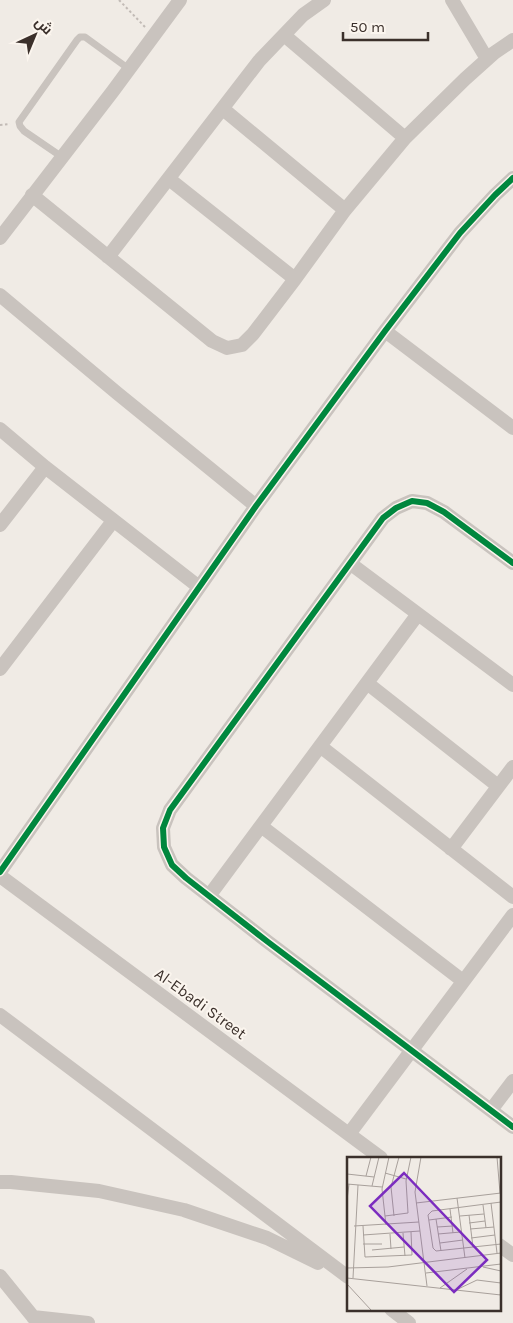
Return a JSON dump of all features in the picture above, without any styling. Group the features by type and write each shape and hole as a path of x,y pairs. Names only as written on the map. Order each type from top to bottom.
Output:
{"street":[{"path":"0,238 180,0"},
{"path":"108,257 259,62 303,15 324,0"},
{"path":"452,0 487,59"},
{"path":"284,34 405,138"},
{"path":"32,196 212,341 226,348 242,345 253,334 295,279 345,210 405,138 487,59 513,40"},
{"path":"223,109 345,210"},
{"path":"0,872 256,506 385,331 460,233 513,178"},
{"path":"169,179 295,279"},
{"path":"0,295 256,506"},
{"path":"385,331 513,428"},
{"path":"0,429 113,521 199,587"},
{"path":"0,525 45,467"},
{"path":"513,563 444,512 428,504 412,501 396,508 383,518 170,810 163,828 164,847 172,865 186,878 513,1127"},
{"path":"0,669 113,521"},
{"path":"350,564 513,685"},
{"path":"209,896 418,614"},
{"path":"367,683 498,786"},
{"path":"320,746 513,897"},
{"path":"451,848 513,767"},
{"path":"261,826 463,981"},
{"name":"Al-Ebadi Street","path":"0,876 381,1157"},
{"path":"349,1134 513,915"},
{"path":"0,1016 347,1276"},
{"path":"491,1110 513,1081"},
{"path":"0,1182 98,1191 184,1210 267,1238 347,1276"},
{"path":"500,1246 513,1255"},
{"path":"0,1276 36,1320 88,1323"},
{"path":"396,1315 409,1323"}],"lane":[{"path":"62,157 24,131 20,126 20,122 77,40 80,37 85,37 129,69"}],"path":[{"path":"119,0 154,36"}],"cycle path":[{"path":"0,872 256,506 385,331 460,233 513,178"},
{"path":"513,563 444,512 427,503 412,501 396,508 383,518 170,810 163,828 164,847 172,865 186,878 513,1127"}]}
